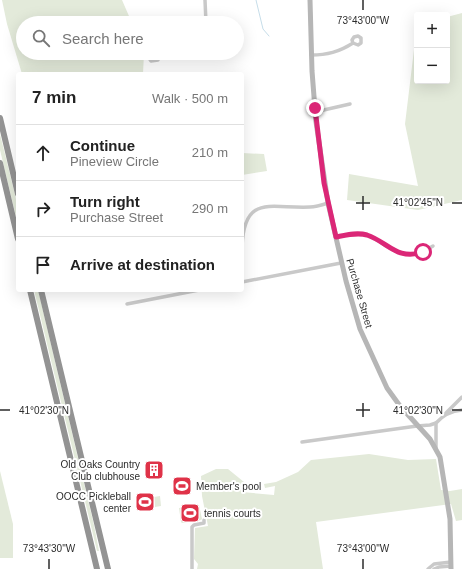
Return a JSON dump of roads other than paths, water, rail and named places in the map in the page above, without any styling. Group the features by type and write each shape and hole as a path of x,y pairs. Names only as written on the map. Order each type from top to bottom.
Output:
{"highway":[{"path":"0,118 16,186"},
{"path":"0,163 16,231"},
{"path":"30,292 97,569"},
{"path":"41,292 108,569"}],"main road":[{"name":"Purchase Street","path":"310,0 311,56 315,112 328,203 346,281 360,329 393,397 430,439 440,457 451,528 451,566"}],"street":[{"path":"205,0 206,16"},
{"path":"311,56 333,53 342,50 353,43"},
{"path":"315,112 350,104"},
{"path":"244,226 253,212 264,207 314,207 328,203"},
{"path":"336,237 353,234 366,235 391,250 409,254 423,252 433,246"},
{"path":"244,282 342,263"},
{"path":"127,304 189,292"},
{"path":"302,442 430,425 436,423 462,397"},
{"path":"443,416 453,411 462,410"},
{"path":"436,423 436,448"},
{"path":"192,569 192,527 204,522 204,520"},
{"path":"428,569 434,567 451,566"}],"water":[{"name":"Member's pool","path":"183,477 184,479 180,480 184,480 185,491 180,491 178,478"}],"waterway":[{"path":"256,0 263,29 269,36"}],"place":[{"name":"Old Oaks Country Club clubhouse","path":"154,470"},
{"name":"Member's pool","path":"182,486"},
{"name":"OOCC Pickleball center","path":"145,502"},
{"name":"tennis courts","path":"190,513"}]}
